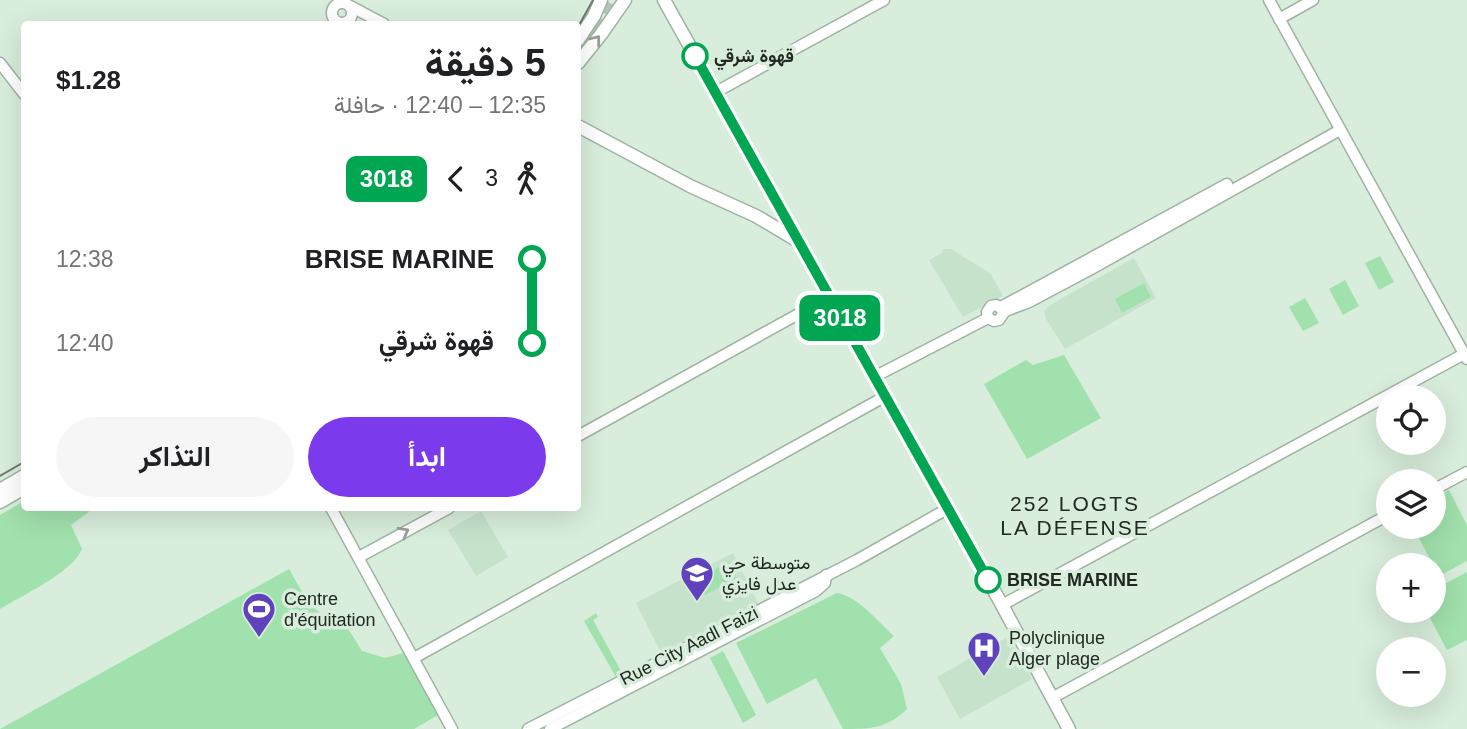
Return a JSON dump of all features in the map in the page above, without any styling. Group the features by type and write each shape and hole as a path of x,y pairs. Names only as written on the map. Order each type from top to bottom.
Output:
{"main road":[{"path":"323,0 330,18"},
{"path":"581,36 601,0"},
{"path":"613,16 619,0"},
{"path":"581,59 625,0"},
{"path":"664,0 1069,729"},
{"path":"716,92 884,0"},
{"path":"1002,605 1466,356 1269,0"},
{"path":"1278,16 1300,0"},
{"path":"1278,16 1314,0"},
{"path":"330,18 336,5 345,3 378,21"},
{"path":"345,3 353,13 349,21"},
{"path":"0,63 21,90"},
{"path":"873,375 988,315 994,321 999,320 1002,310 1029,302 1093,268 1339,127"},
{"path":"581,128 690,186 756,216 791,228"},
{"path":"771,221 780,214 779,204"},
{"path":"756,216 799,242"},
{"path":"581,434 829,297"},
{"path":"414,658 884,397"},
{"path":"1446,483 1467,472"},
{"path":"0,490 21,480"},
{"path":"0,502 21,482"},
{"path":"826,575 947,509"},
{"path":"333,511 452,729"},
{"path":"359,557 443,511"},
{"path":"1052,698 1376,522"},
{"name":"Rue City Aadl Faizi","path":"528,729 826,575"},
{"name":"Rue City Aadl Faizi","path":"550,729 816,592 825,583 826,575"}],"shaded area":[{"path":"943,249 951,249 991,274 1003,296 963,317 929,260 942,253"},
{"path":"1134,258 1156,298 1065,349 1046,319 1044,311 1050,305"},
{"path":"481,511 508,557 476,576 448,530"},
{"name":"متوسطة حي عدل فايزي","path":"733,553 758,603 661,653 636,603"},
{"name":"Polyclinique Alger plage","path":"1008,637 1032,679 960,719 937,677"}],"green space":[{"path":"1380,256 1394,282 1379,290 1365,263"},
{"path":"1345,280 1359,306 1343,315 1329,289"},
{"path":"1144,283 1151,297 1122,313 1115,299"},
{"path":"1305,298 1319,323 1303,331 1289,307"},
{"path":"1064,355 1101,418 1027,459 984,384 1026,360 1033,365"},
{"path":"1449,490 1467,525 1467,561 1446,572 1446,553 1427,553 1419,539 1446,539 1446,492"},
{"path":"21,503 21,511 89,512 71,525 82,549 77,558 58,575 0,609 0,515"},
{"path":"729,562 737,578 705,595 697,579"},
{"name":"Centre d'équitation","path":"289,569 312,605 327,618 347,627 362,651 385,658 407,652 438,715 414,729 0,729"},
{"path":"1467,572 1467,640 1447,650 1446,637 1440,637 1432,623 1446,623 1446,583"},
{"path":"837,593 860,604 894,636 880,648 901,684 907,709 885,724 870,728 843,729 816,678 767,704 736,643"},
{"path":"596,613 598,617 593,620 621,671 616,677 584,621"},
{"path":"723,651 756,715 743,723 710,658"}],"tunnel":[{"path":"597,30 613,0"},
{"path":"581,46 598,22"}],"tram line":[{"path":"581,22 593,0"},
{"path":"0,476 21,464"}],"bus line":[{"name":"3018","path":"695,56 988,580"}],"place":[{"name":"قهوة شرقي","path":"695,56"},
{"name":"BRISE MARINE","path":"988,580"},
{"name":"متوسطة حي عدل فايزي","path":"697,603"},
{"name":"Centre d'équitation","path":"259,639"},
{"name":"Polyclinique Alger plage","path":"984,678"}],"district":[{"name":"252 LOGTS LA DÉFENSE","path":"1075,516"}]}
